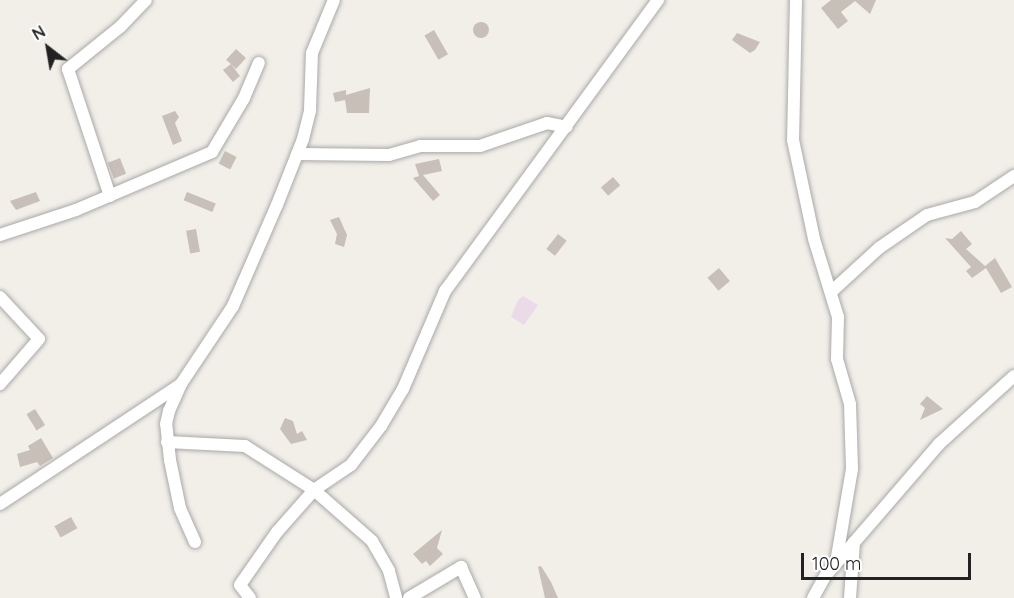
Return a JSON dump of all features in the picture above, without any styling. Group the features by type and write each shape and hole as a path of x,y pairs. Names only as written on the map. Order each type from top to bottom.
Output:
{"street":[{"path":"110,196 68,67 120,27 146,0"},
{"path":"195,542 180,508 167,442 166,424 182,384 234,306 297,154 310,110 312,53 334,0"},
{"path":"250,598 240,585 276,532 314,490 351,465 381,426 403,389 445,291 658,0"},
{"path":"796,0 793,140 814,238 838,318 838,369 850,404 852,469 836,563"},
{"path":"0,235 110,196 212,152 244,98 259,63"},
{"path":"297,154 389,155 420,146 480,146 547,123 567,127"},
{"path":"831,292 879,248 927,215 975,202 1014,176"},
{"path":"0,297 39,339 0,384"},
{"path":"813,598 836,563 939,444 1014,376"},
{"path":"0,504 182,384"},
{"path":"167,442 245,446 314,490 372,541 389,571 396,598"},
{"path":"850,598 854,542"},
{"path":"409,598 461,567 475,598"}],"shaded area":[{"path":"523,296 538,305 524,325 511,317 518,300"}],"building":[{"path":"831,0 876,0 870,14 855,1 841,12 848,21 838,29 821,8"},
{"path":"478,22 484,22 489,30 487,36 478,38 473,33 473,27"},
{"path":"434,30 448,54 438,60 424,36"},
{"path":"737,33 760,42 755,50 750,53 732,40"},
{"path":"236,49 246,58 236,69 226,60"},
{"path":"231,64 240,76 233,82 223,70"},
{"path":"370,88 369,113 347,113 345,100 335,102 333,93 346,90 346,95"},
{"path":"175,111 179,117 175,123 182,141 173,145 162,116"},
{"path":"225,151 237,157 230,169 219,163"},
{"path":"120,158 126,174 114,179 108,163"},
{"path":"439,159 442,171 423,175 440,195 433,201 413,178 419,176 415,164"},
{"path":"613,177 620,185 608,196 601,187"},
{"path":"36,192 40,201 16,210 10,201"},
{"path":"187,192 216,204 212,212 184,200"},
{"path":"339,217 347,235 344,247 335,244 337,234 330,220"},
{"path":"196,229 200,252 190,253 186,231"},
{"path":"961,231 972,244 966,249 985,266 995,258 1012,287 1001,293 986,268 972,278 966,271 971,267 945,238 952,239"},
{"path":"558,234 567,241 555,256 546,249"},
{"path":"719,268 730,281 718,291 708,278"},
{"path":"927,396 943,409 920,420 925,408 920,404"},
{"path":"35,409 45,425 37,430 27,414"},
{"path":"285,418 293,421 297,434 302,431 307,440 291,444 280,429"},
{"path":"41,438 53,458 40,466 37,462 20,467 17,454 30,450 28,446"},
{"path":"71,517 77,528 61,538 54,526"},
{"path":"442,530 437,548 443,554 430,566 426,561 422,564 413,554"},
{"path":"541,566 558,598 545,598 538,567"}]}
